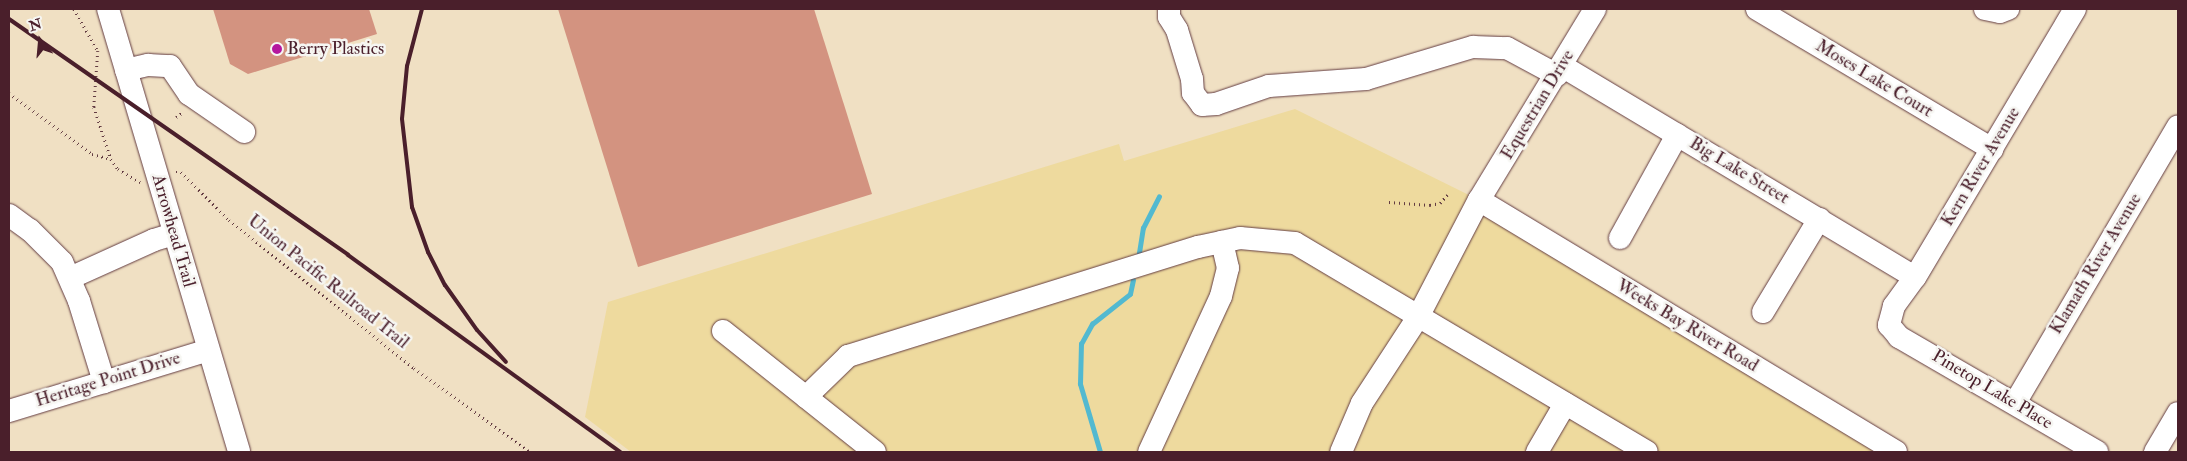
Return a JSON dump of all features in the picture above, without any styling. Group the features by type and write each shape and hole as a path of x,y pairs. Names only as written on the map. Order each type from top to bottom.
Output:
{"street":[{"name":"Arrowhead Trail","path":"108,9 239,452"},
{"name":"Big Lake Street","path":"1169,9 1169,17 1177,30 1192,79 1193,93 1202,105 1216,104 1269,86 1366,79 1473,47 1507,48 1560,70 1677,135 1915,277"},
{"name":"Equestrian Drive","path":"1341,452 1362,404 1418,317 1479,200 1560,70 1595,9"},
{"name":"Moses Lake Court","path":"1757,9 1992,149"},
{"path":"1985,9 2000,12 2008,9"},
{"name":"Kern River Avenue","path":"1889,325 1894,306 1915,277 2075,9"},
{"path":"126,70 148,65 170,66 189,94 244,132"},
{"name":"Klamath River Avenue","path":"2014,402 2178,126"},
{"path":"1620,238 1677,135"},
{"name":"Weeks Bay River Road","path":"1479,200 1896,452"},
{"path":"9,215 48,246 70,278 104,382"},
{"path":"1763,312 1819,219"},
{"path":"70,278 154,240 174,234"},
{"path":"806,397 848,356 1240,238 1294,243 1647,452"},
{"path":"1149,452 1221,296 1228,268 1222,242"},
{"name":"Pinetop Lake Place","path":"1889,325 1898,337 2014,402 2097,452"},
{"path":"723,332 875,452"},
{"name":"Heritage Point Drive","path":"9,411 208,350"},
{"path":"1538,452 1564,404"},
{"path":"2155,452 2178,412"}],"path":[{"path":"74,9 98,51 94,107 111,160"},
{"name":"Union Pacific Railroad Trail","path":"9,93 92,154 111,160 136,182 180,172 229,220 414,368 530,452"},
{"path":"176,117 184,112"},
{"path":"1388,202 1430,205 1440,203 1447,195"}],"sand":[{"path":"1295,109 1479,200 1880,452 631,452 585,417 608,302 1119,144 1124,161"}],"building":[{"name":"Berry Plastics","path":"213,9 369,9 377,34 248,74 230,64"},
{"path":"558,9 814,9 872,194 638,267"}],"waterway":[{"path":"1138,259 1143,228 1159,197"},
{"path":"1100,452 1080,384 1081,344 1092,324 1130,294 1133,280"}],"railway":[{"path":"422,9 407,66 402,119 412,207 428,252 445,285 477,330 506,362"},
{"path":"9,19 348,255 620,452"}],"place":[{"name":"Berry Plastics","path":"277,49"}]}
